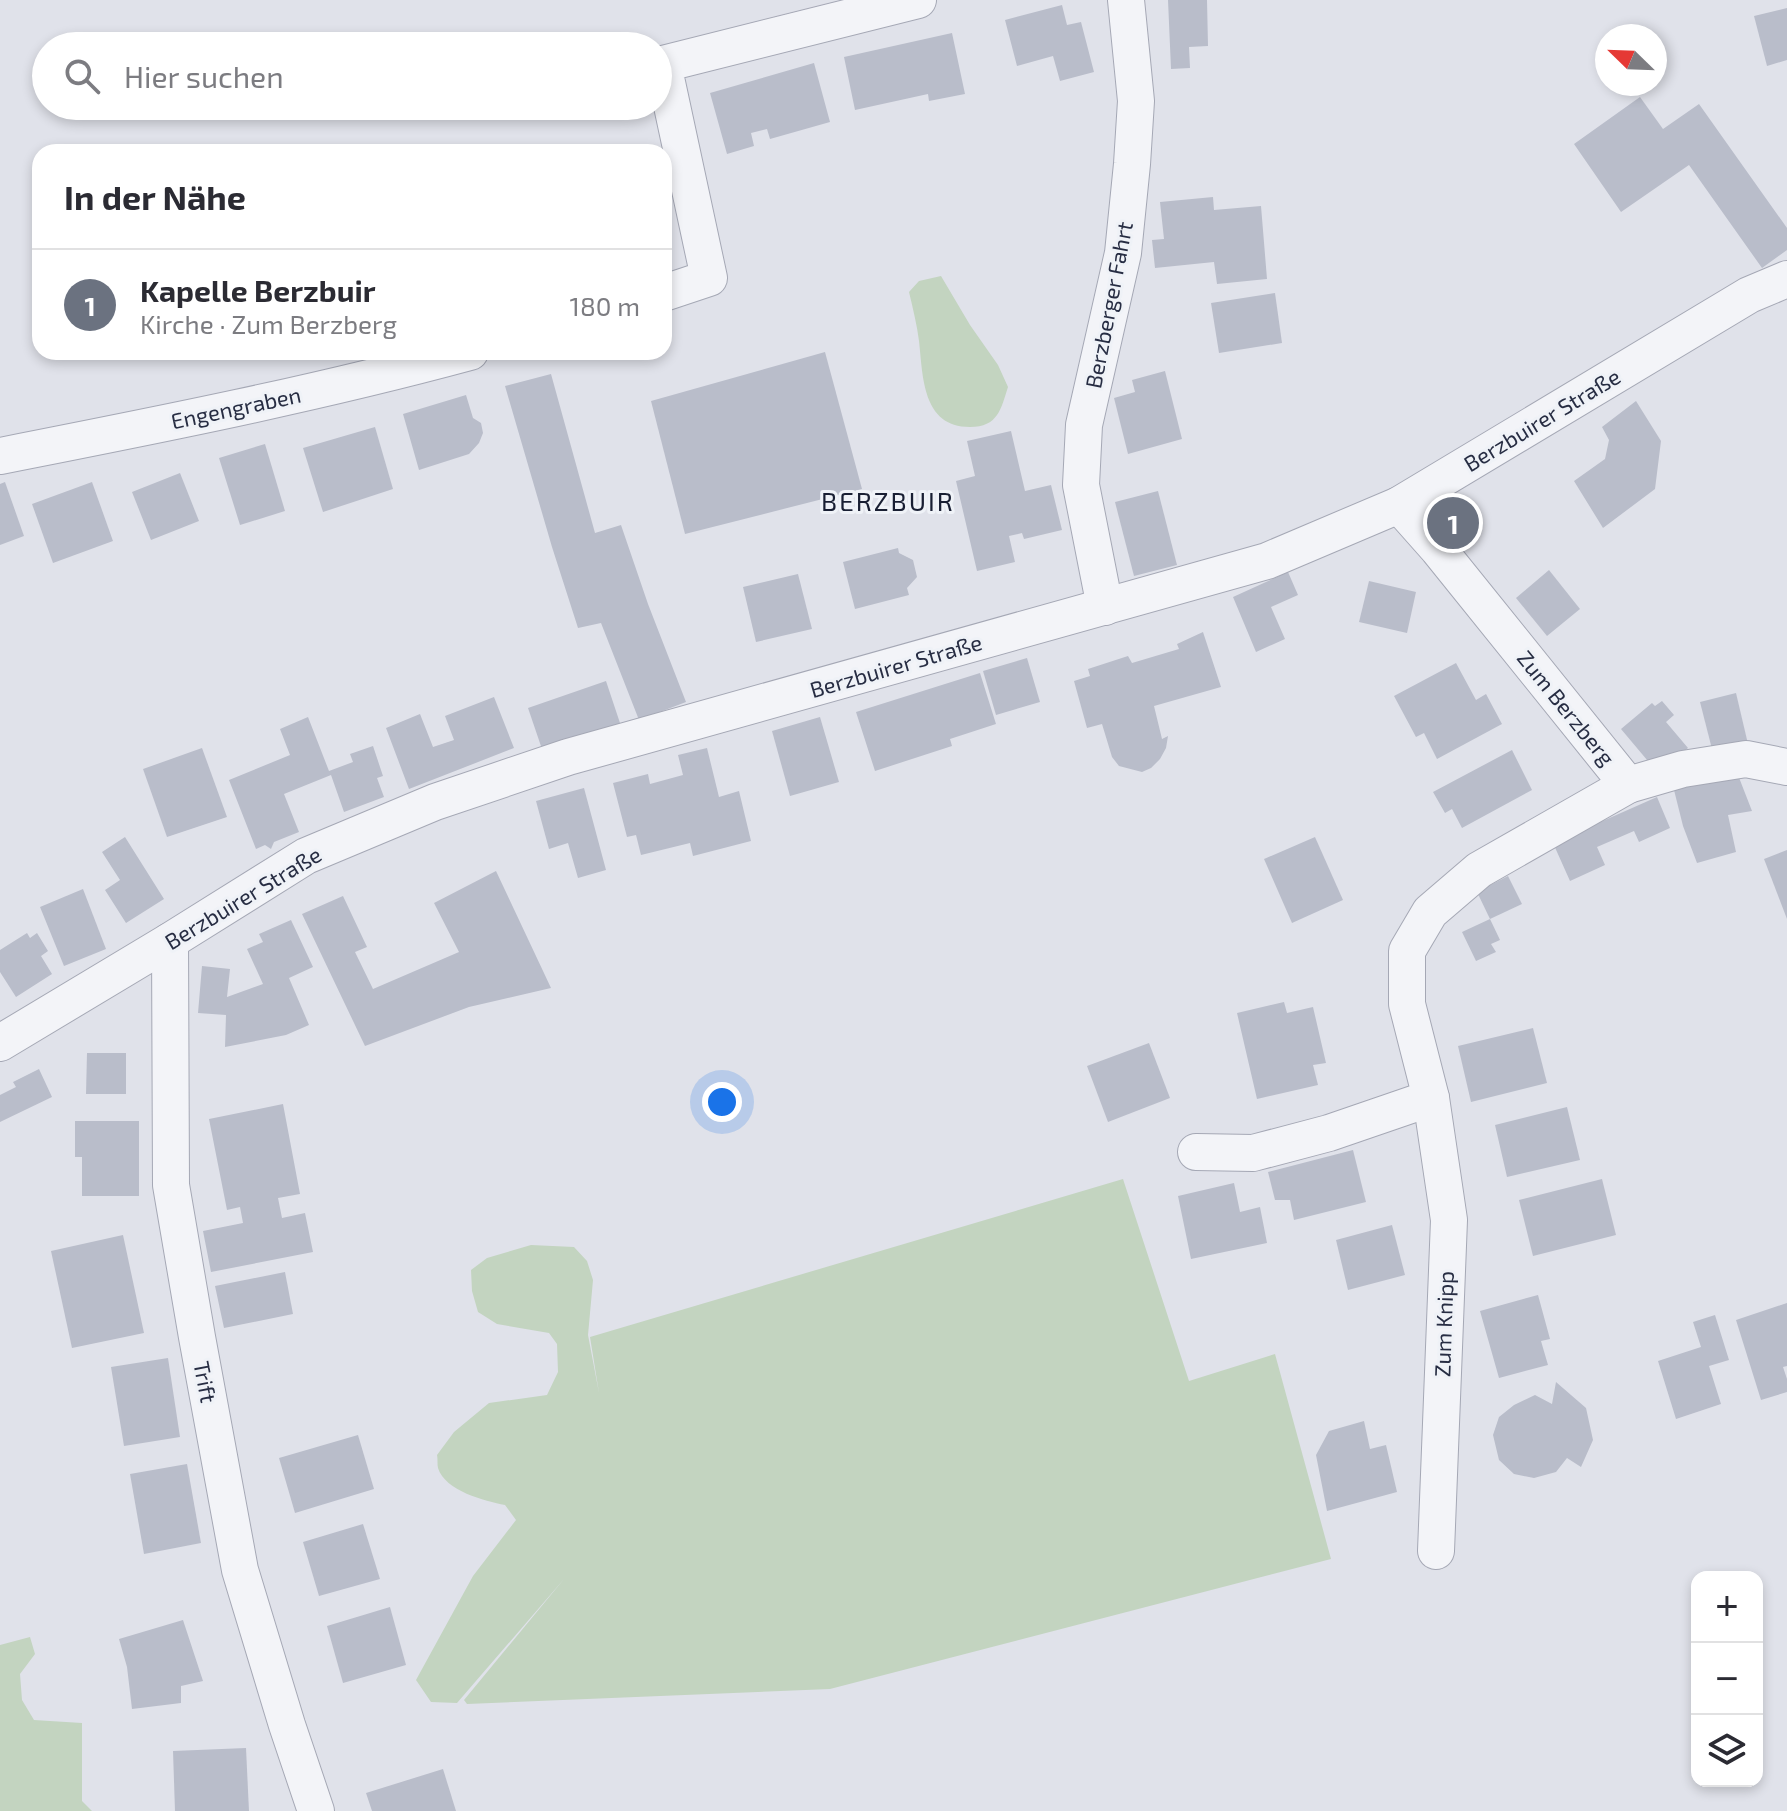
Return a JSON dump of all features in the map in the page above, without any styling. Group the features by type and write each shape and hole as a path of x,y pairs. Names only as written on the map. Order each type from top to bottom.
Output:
{"street":[{"path":"672,62 918,0"},
{"name":"Berzberger Fahrt","path":"1105,607 1081,485 1084,425 1123,253 1132,164 1136,101 1126,0"},
{"path":"672,106 709,278 672,290"},
{"name":"Berzbuirer Straße","path":"0,1043 306,856 435,802 568,757 1267,561 1399,505 1749,295 1787,279"},
{"name":"Engengraben","path":"0,456 219,413 440,360"},
{"name":"Zum Berzberg","path":"1399,505 1628,785 1683,769 1746,759 1787,767"},
{"name":"Zum Knipp","path":"1436,1551 1449,1220 1431,1098 1407,1004 1407,951 1430,912 1479,870 1628,785"},
{"name":"Trift","path":"170,941 171,1185 240,1570 316,1811"},
{"path":"1196,1152 1253,1153 1329,1133 1431,1098"}],"green space":[{"path":"941,276 998,365 1008,387 997,415 987,424 970,427 954,425 942,418 928,397 909,292 919,281"},
{"path":"1123,1179 1189,1381 1275,1354 1331,1559 830,1689 467,1704 464,1700 564,1579 457,1703 431,1702 416,1680 473,1576 516,1520 505,1505 467,1494 449,1483 438,1468 437,1455 454,1432 489,1403 547,1395 558,1372 557,1344 549,1333 497,1324 478,1312 472,1291 471,1270 487,1258 531,1245 574,1247 587,1261 593,1280 588,1335 599,1393 590,1337"},
{"path":"30,1637 35,1654 20,1674 22,1700 34,1720 82,1723 82,1801 92,1811 0,1811 0,1645"}],"building":[{"path":"1168,0 1207,0 1208,46 1189,47 1190,68 1171,69"},
{"path":"1062,5 1067,25 1081,22 1094,72 1060,81 1053,56 1017,66 1005,20"},
{"path":"1787,8 1787,60 1767,66 1754,16"},
{"path":"952,33 965,94 929,101 928,94 855,110 844,57"},
{"path":"814,63 830,122 770,139 767,129 751,133 754,146 727,154 710,93"},
{"path":"1640,97 1663,129 1699,104 1787,228 1787,250 1762,268 1689,165 1621,212 1574,144"},
{"path":"1213,197 1214,210 1261,206 1267,279 1217,284 1214,262 1155,268 1152,240 1164,239 1160,202"},
{"path":"1275,293 1282,343 1219,353 1211,303"},
{"path":"825,352 862,489 685,534 651,401"},
{"path":"1165,371 1182,439 1128,454 1114,398 1135,392 1132,380"},
{"path":"551,374 595,533 621,525 686,702 639,720 601,623 578,628 505,386"},
{"path":"466,395 473,418 481,423 483,433 479,443 469,454 419,470 403,414"},
{"path":"1636,401 1661,441 1655,489 1603,528 1574,481 1605,459 1609,440 1602,427"},
{"path":"375,427 393,489 323,512 303,448"},
{"path":"1011,431 1025,491 1051,485 1062,530 1024,539 1022,533 1009,536 1015,562 977,571 956,481 975,476 967,441"},
{"path":"265,444 285,511 240,525 219,458"},
{"path":"180,473 199,521 151,540 132,492"},
{"path":"5,482 24,536 0,545 0,484"},
{"path":"92,482 113,541 53,563 32,504"},
{"path":"1158,491 1177,565 1134,576 1115,502"},
{"path":"1435,512 1472,514 1471,533 1435,532"},
{"path":"898,548 899,553 913,560 917,577 907,588 909,595 855,609 843,562"},
{"path":"1549,570 1580,609 1547,636 1516,598"},
{"path":"1288,572 1298,595 1271,607 1285,639 1256,652 1233,597"},
{"path":"798,574 812,629 756,642 743,587"},
{"path":"1369,581 1416,592 1407,633 1359,622"},
{"path":"1203,632 1221,687 1154,706 1162,739 1168,736 1160,759 1142,772 1119,766 1112,757 1102,724 1087,728 1074,681 1090,676 1088,669 1128,656 1132,663 1179,649 1177,644"},
{"path":"1027,658 1040,702 996,715 983,671"},
{"path":"1456,663 1476,700 1486,694 1502,724 1437,759 1424,733 1416,737 1394,696"},
{"path":"980,673 996,724 950,739 952,746 875,771 856,712"},
{"path":"606,681 621,726 543,752 528,708"},
{"path":"1736,693 1748,744 1713,753 1700,702"},
{"path":"494,697 514,748 409,789 386,728 420,714 433,747 454,740 445,716"},
{"path":"1662,701 1674,715 1666,722 1688,748 1658,773 1621,729 1652,703 1655,706"},
{"path":"308,717 329,771 353,762 350,754 373,746 383,776 377,778 384,797 344,812 331,775 284,794 299,832 274,842 271,849 265,845 256,849 229,780 290,755 280,729"},
{"path":"820,717 839,782 790,796 772,731"},
{"path":"202,748 227,817 167,837 143,769"},
{"path":"707,748 719,797 739,791 751,841 693,856 690,843 641,855 636,835 627,837 613,783 648,774 650,784 683,775 678,755"},
{"path":"1512,750 1532,790 1462,828 1452,809 1445,813 1433,792"},
{"path":"1738,775 1752,811 1728,815 1736,852 1697,863 1674,790"},
{"path":"584,788 606,870 578,878 568,843 549,849 536,801"},
{"path":"1657,797 1670,828 1639,842 1634,831 1597,847 1605,865 1570,881 1553,843"},
{"path":"125,837 164,899 126,923 105,890 120,880 102,852"},
{"path":"1315,837 1343,900 1292,923 1264,859"},
{"path":"1787,850 1787,919 1764,859"},
{"path":"496,871 551,988 469,1007 365,1046 302,914 343,896 367,947 355,952 373,989 459,952 434,903"},
{"path":"1508,876 1522,904 1490,919 1477,892"},
{"path":"83,889 106,949 64,966 40,907"},
{"path":"1490,919 1500,940 1491,944 1496,952 1476,961 1462,932"},
{"path":"291,920 313,967 289,978 309,1025 286,1035 225,1047 226,1015 198,1013 202,966 230,969 227,997 263,984 247,949 263,942 259,934"},
{"path":"27,933 30,938 37,933 48,951 41,956 52,974 16,997 0,972 0,950"},
{"path":"1284,1002 1287,1013 1313,1007 1326,1063 1313,1065 1318,1085 1257,1099 1237,1013"},
{"path":"1533,1028 1547,1083 1471,1102 1458,1046"},
{"path":"1149,1043 1170,1098 1108,1122 1087,1066"},
{"path":"87,1053 126,1053 126,1094 86,1094"},
{"path":"39,1069 52,1097 0,1122 0,1095 16,1087 13,1082"},
{"path":"283,1104 300,1194 278,1198 282,1218 305,1213 313,1252 211,1272 203,1231 243,1223 240,1207 227,1210 209,1119"},
{"path":"1567,1107 1580,1160 1507,1177 1495,1125"},
{"path":"75,1121 139,1121 139,1196 82,1196 82,1157 75,1157"},
{"path":"1353,1150 1366,1202 1294,1220 1290,1200 1275,1200 1268,1172"},
{"path":"1602,1179 1616,1235 1533,1256 1519,1200"},
{"path":"1234,1183 1240,1212 1260,1207 1267,1243 1191,1259 1178,1196"},
{"path":"1392,1225 1405,1275 1348,1290 1336,1240"},
{"path":"123,1235 144,1333 72,1348 51,1251"},
{"path":"285,1272 293,1314 224,1328 215,1286"},
{"path":"1538,1295 1550,1339 1541,1341 1548,1365 1499,1378 1480,1311"},
{"path":"1787,1303 1787,1366 1783,1367 1787,1392 1761,1400 1736,1320"},
{"path":"1715,1315 1729,1360 1709,1366 1721,1404 1676,1419 1658,1361 1701,1347 1693,1322"},
{"path":"168,1358 180,1437 124,1446 111,1367"},
{"path":"1556,1382 1586,1408 1593,1440 1581,1467 1567,1458 1556,1472 1534,1478 1514,1474 1499,1460 1493,1435 1499,1417 1514,1405 1535,1395 1552,1404"},
{"path":"1364,1421 1370,1449 1386,1445 1397,1492 1327,1511 1316,1455 1329,1431"},
{"path":"358,1435 374,1489 295,1513 279,1458"},
{"path":"187,1464 201,1543 144,1554 130,1474"},
{"path":"363,1524 380,1579 319,1596 303,1542"},
{"path":"390,1607 406,1665 343,1683 327,1626"},
{"path":"183,1620 203,1681 181,1686 181,1703 132,1709 127,1667 119,1639"},
{"path":"246,1748 249,1811 175,1811 173,1751"},
{"path":"443,1769 456,1811 372,1811 366,1793"}],"place":[{"name":"Kapelle Berzbuir","path":"1453,523"}],"district":[{"name":"BERZBUIR","path":"888,502"}]}
